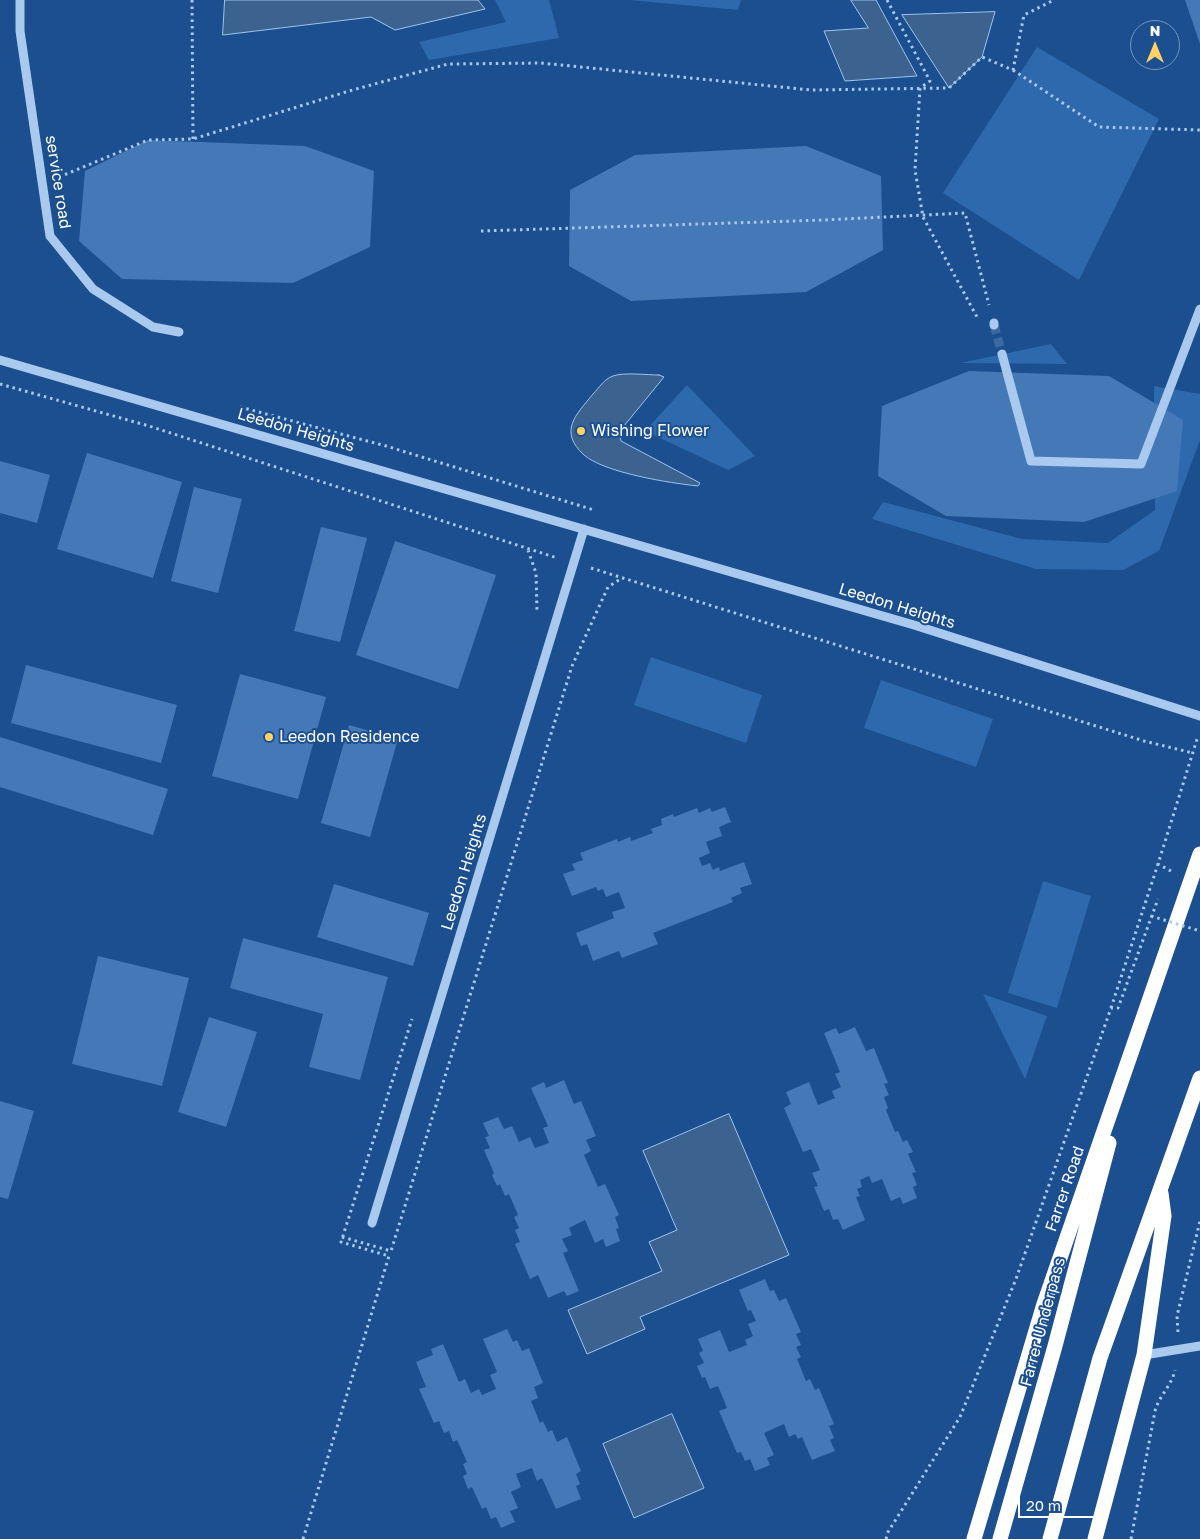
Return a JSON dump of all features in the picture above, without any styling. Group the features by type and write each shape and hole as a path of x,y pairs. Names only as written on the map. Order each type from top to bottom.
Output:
{"highway":[{"name":"Farrer Road","path":"974,1539 1044,1304 1200,854"},
{"name":"Farrer Underpass","path":"1000,1539 1055,1346 1140,1028"},
{"path":"1050,1539 1100,1358 1200,1078"},
{"path":"1095,1539 1144,1355 1164,1216 1161,1191"}],"street":[{"name":"service road","path":"20,0 20,31 50,236 93,288 153,327 178,332"},
{"path":"1002,354 1030,461 1141,464 1200,309"},
{"name":"Leedon Heights","path":"0,360 914,625 1200,716"},
{"name":"Leedon Heights","path":"372,1223 584,530"},
{"path":"1144,1355 1200,1346"}],"path":[{"path":"192,0 194,139"},
{"path":"887,0 930,81 920,88"},
{"path":"1013,70 1024,15 1054,0"},
{"path":"42,184 148,140 194,139 348,91 448,64 541,64 811,90 949,88 982,57 1013,70 1099,127 1200,130"},
{"path":"920,88 915,170 923,217 978,318"},
{"path":"481,231 814,221 965,213 994,324"},
{"path":"0,384 149,426 528,550 574,562 1144,741 1193,753"},
{"path":"528,550 536,573 537,619"},
{"path":"342,1237 391,1251 572,666 608,587 622,577"},
{"path":"886,1539 888,1532 960,1417 1016,1279 1111,1008 1200,731"},
{"path":"1158,864 1172,870"},
{"path":"1111,1008 1118,1008 1151,916 1200,931"},
{"path":"304,1539 389,1256 341,1242 413,1014"},
{"path":"1131,1539 1155,1411 1158,1400 1174,1378 1180,1350 1177,1316 1200,1221"}],"shaded area":[{"path":"225,0 478,0 485,9 395,30 371,17 223,35"},
{"path":"495,0 549,0 559,38 429,60 419,42 506,22"},
{"path":"629,0 741,0 738,10"},
{"path":"851,0 876,0 917,76 845,81 824,31 868,28"},
{"path":"995,12 982,57 949,88 902,15"},
{"path":"1037,47 1159,119 1079,280 943,193"},
{"path":"1051,344 1067,364 960,363"},
{"path":"623,374 659,375 664,377 619,432 621,441 700,483 698,486 655,480 607,467 584,455 572,438 572,423 576,416 607,379"},
{"path":"687,385 755,456 728,470 645,431"},
{"path":"1154,386 1200,394 1200,440 1159,551 1123,570 1036,569 872,519 883,502 1022,539 1108,543 1155,510"},
{"path":"651,657 762,695 746,743 634,705"},
{"path":"881,680 993,719 976,767 864,728"},
{"path":"1043,881 1091,896 1057,1008 1008,993"},
{"path":"983,994 1047,1016 1025,1079"},
{"path":"729,1114 789,1255 640,1317 645,1329 587,1354 568,1310 662,1271 649,1242 677,1230 643,1151"},
{"path":"672,1414 704,1488 634,1518 603,1444"}],"building":[{"path":"1185,0 1200,0 1200,44"},
{"path":"148,140 305,146 374,171 370,247 293,283 122,279 79,241 85,171"},
{"path":"806,146 881,176 883,250 806,292 631,301 569,266 570,190 635,155"},
{"path":"969,371 1109,376 1183,420 1177,491 1084,522 946,516 878,476 882,406"},
{"path":"87,453 182,482 153,578 57,549"},
{"path":"0,461 50,475 37,523 0,513"},
{"path":"194,487 242,499 218,593 171,581"},
{"path":"321,527 367,538 340,642 294,631"},
{"path":"395,541 496,575 458,689 356,655"},
{"path":"26,665 177,705 161,763 11,723"},
{"name":"Leedon Residence","path":"240,674 326,697 298,799 212,776"},
{"path":"349,725 398,739 370,837 321,823"},
{"path":"0,737 168,789 153,835 0,787"},
{"path":"725,807 731,822 719,827 722,836 706,842 710,853 699,858 702,866 710,863 713,870 719,867 720,871 744,862 752,884 740,888 742,893 731,898 733,902 653,933 658,944 622,958 619,951 593,961 587,944 581,946 576,933 614,918 612,912 625,908 619,892 606,897 603,889 598,891 596,887 572,896 563,874 575,870 572,864 583,860 580,853 617,839 618,842 630,837 631,841 653,833 651,829 662,825 661,819 673,814 674,817 697,808 699,813 710,808 712,812"},
{"path":"334,884 429,913 413,966 317,937"},
{"path":"243,938 388,977 360,1080 309,1067 323,1014 230,988"},
{"path":"98,956 189,978 162,1086 72,1064"},
{"path":"209,1017 257,1032 226,1127 178,1112"},
{"path":"855,1027 866,1051 874,1048 888,1083 884,1084 889,1095 884,1097 888,1108 886,1110 895,1132 898,1131 903,1142 907,1140 913,1152 908,1154 916,1172 912,1173 917,1185 913,1187 917,1198 903,1204 900,1197 891,1201 882,1179 872,1183 869,1176 860,1180 862,1187 857,1189 860,1196 856,1197 865,1220 843,1230 838,1219 833,1220 829,1209 824,1211 814,1187 818,1186 812,1173 820,1170 811,1149 803,1152 784,1108 791,1104 786,1092 809,1082 818,1105 835,1098 832,1091 841,1087 835,1074 840,1072 824,1033 836,1028 839,1034"},
{"path":"564,1080 574,1104 581,1101 596,1136 586,1140 591,1151 584,1155 598,1187 605,1184 619,1215 615,1217 619,1228 616,1229 620,1241 606,1247 603,1239 595,1243 585,1220 569,1228 572,1235 562,1239 568,1251 563,1253 579,1291 567,1296 564,1291 548,1298 538,1275 530,1279 515,1244 520,1242 515,1230 519,1228 514,1217 518,1215 509,1194 505,1196 500,1184 497,1186 492,1175 494,1173 484,1150 490,1148 485,1137 489,1136 483,1123 498,1117 504,1129 512,1126 519,1142 530,1137 535,1148 549,1143 543,1128 548,1126 531,1088 544,1082 546,1088"},
{"path":"0,1101 34,1111 8,1199 0,1197"},
{"path":"765,1279 770,1291 774,1290 779,1301 786,1298 801,1332 796,1334 801,1345 796,1347 801,1357 797,1359 806,1381 810,1379 815,1390 819,1388 834,1424 829,1426 834,1438 830,1440 835,1451 812,1460 802,1437 798,1439 795,1434 789,1437 784,1424 764,1433 774,1455 767,1458 770,1465 755,1471 750,1459 745,1461 741,1452 737,1453 719,1411 727,1408 718,1386 710,1389 705,1377 702,1378 697,1366 704,1363 699,1353 703,1351 698,1339 720,1330 729,1352 747,1345 745,1340 753,1336 748,1324 756,1321 751,1310 748,1311 739,1290"},
{"path":"507,1329 513,1342 517,1340 522,1351 529,1348 543,1383 534,1387 538,1398 531,1401 540,1423 543,1421 548,1432 552,1430 557,1442 567,1437 581,1471 576,1474 580,1484 576,1486 581,1499 556,1509 542,1478 537,1481 532,1468 516,1474 521,1487 511,1492 518,1508 510,1511 515,1522 501,1528 496,1517 491,1519 486,1507 482,1509 472,1487 468,1489 463,1476 467,1474 463,1464 467,1462 457,1440 453,1442 449,1431 444,1433 439,1421 434,1423 419,1389 426,1387 416,1362 433,1355 431,1349 443,1344 459,1382 465,1379 471,1393 479,1389 482,1395 496,1389 490,1375 497,1372 483,1339"}],"tunnel":[{"path":"994,325 1002,354"}],"place":[{"name":"Wishing Flower","path":"581,431"},
{"name":"Leedon Residence","path":"269,737"}]}
